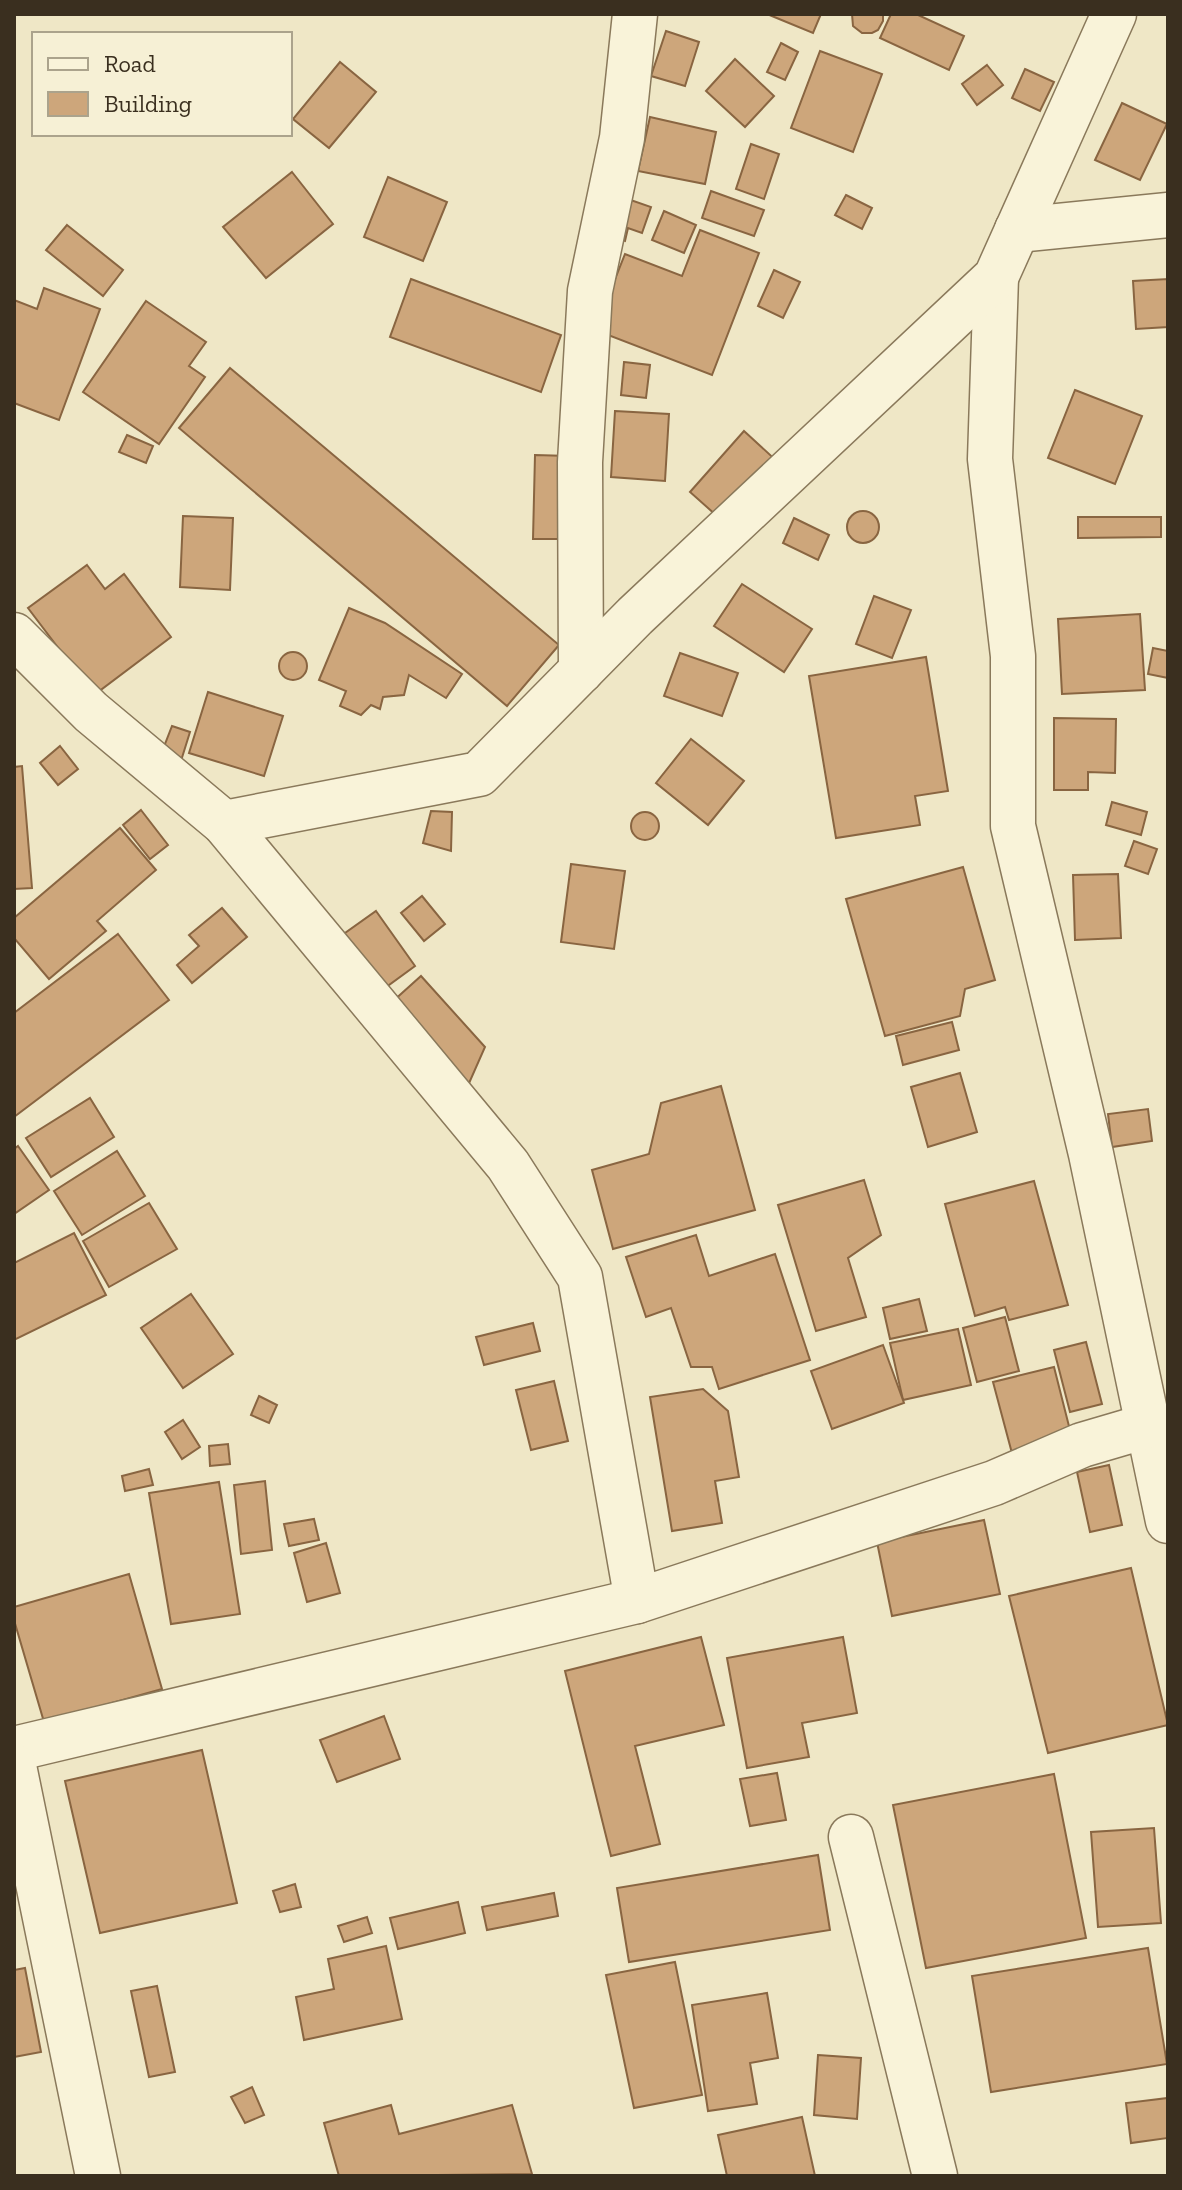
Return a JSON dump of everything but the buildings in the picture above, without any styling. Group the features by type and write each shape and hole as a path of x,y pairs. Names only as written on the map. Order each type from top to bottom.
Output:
{"street":[{"path":"581,671 580,462 590,291 622,138 635,14"},
{"path":"1114,14 996,277 990,459 1013,656 1013,826 1091,1154 1168,1521"},
{"path":"1017,230 1168,215"},
{"path":"224,823 479,774 635,616 996,277"},
{"path":"14,635 91,712 224,823 508,1165 580,1277 637,1601"},
{"path":"14,1749 637,1601 994,1483 1082,1445 1150,1425"},
{"path":"14,1766 98,2176"},
{"path":"851,1837 935,2176"}]}
